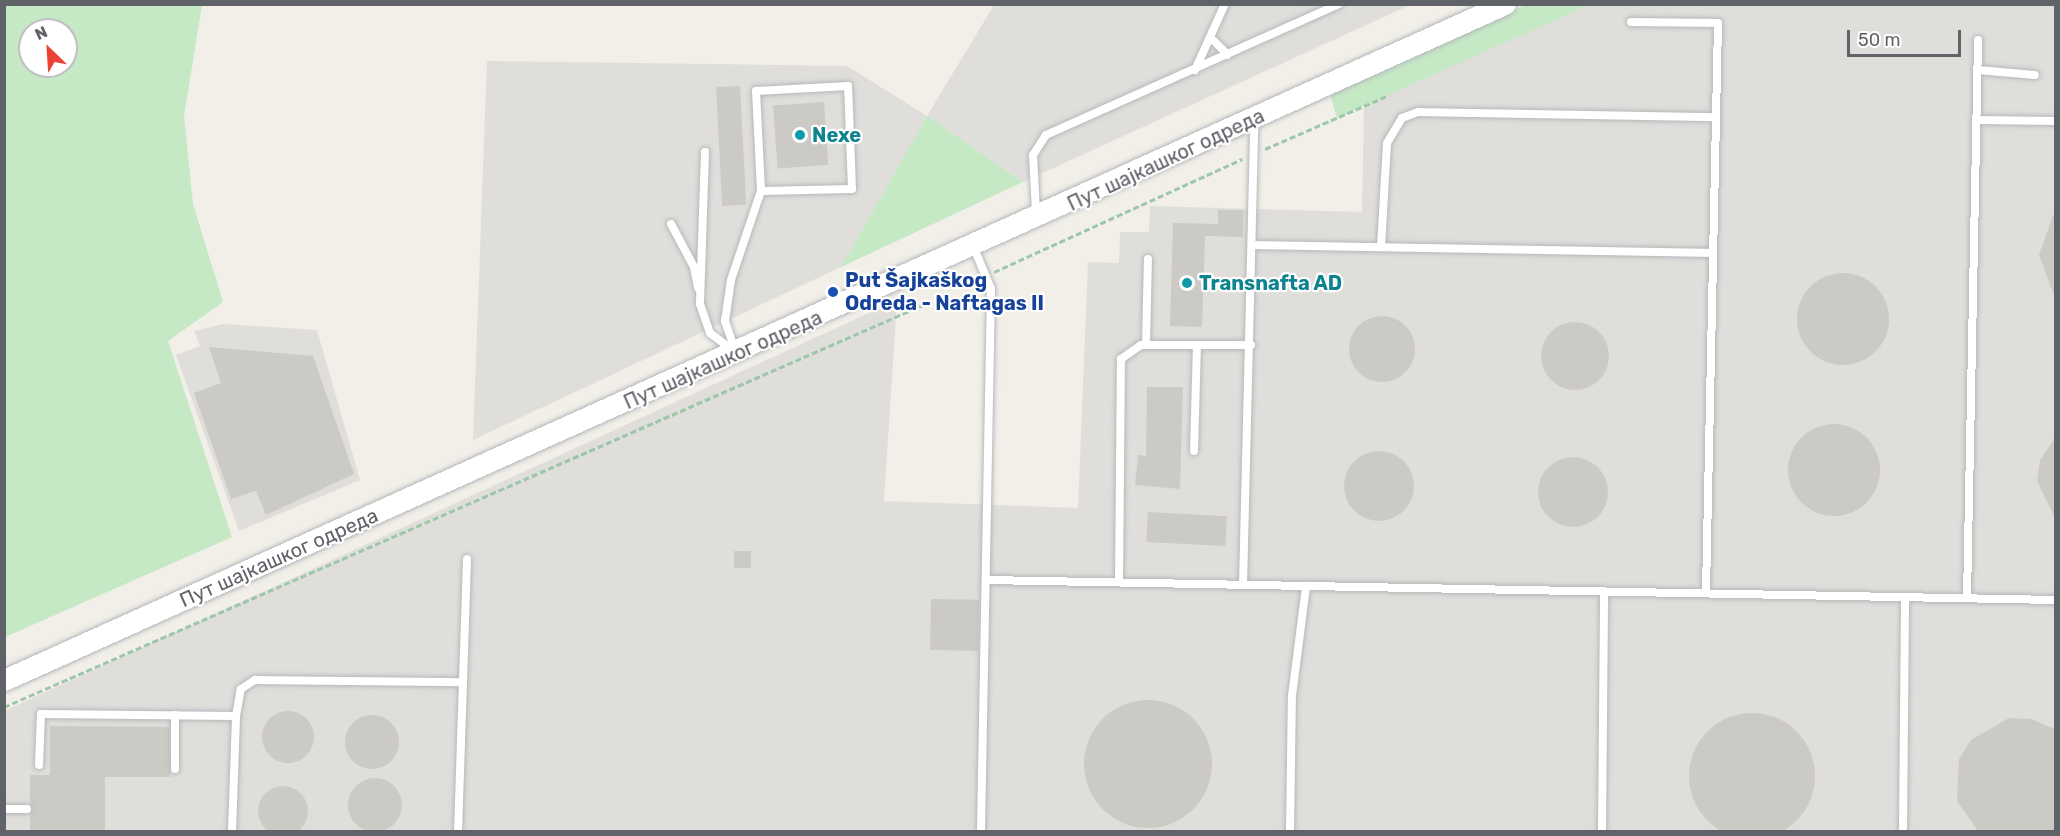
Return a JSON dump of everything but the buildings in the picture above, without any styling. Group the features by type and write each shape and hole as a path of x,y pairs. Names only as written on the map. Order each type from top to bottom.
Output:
{"street":[{"name":"Пут шајкашког одреда","path":"4,680 974,248 1505,4"}],"lane":[{"path":"1195,70 1225,4"},
{"path":"1037,219 1034,155 1046,135 1339,4"},
{"path":"1631,22 1718,23 1714,117 1706,593"},
{"path":"1209,37 1228,55"},
{"path":"1967,598 1978,40"},
{"path":"1978,70 2035,75"},
{"path":"736,354 725,321 731,280 761,191 756,91 848,86 852,189 761,191"},
{"path":"1381,247 1387,143 1402,118 1418,112 1714,117"},
{"path":"1243,585 1255,245 1254,119"},
{"path":"1978,120 2055,121"},
{"path":"700,304 705,152"},
{"path":"670,224 694,267 700,304 710,333 736,354"},
{"path":"1255,245 1712,253"},
{"path":"974,248 991,289 981,831"},
{"path":"1146,345 1148,259"},
{"path":"1119,582 1118,370 1129,349 1146,345 1251,345"},
{"path":"1194,451 1197,345"},
{"path":"458,831 467,560"},
{"path":"986,580 2055,600"},
{"path":"1290,831 1292,696 1306,586"},
{"path":"1602,831 1604,591"},
{"path":"1903,831 1905,597"},
{"path":"232,831 236,716 241,689 255,680 463,682"},
{"path":"39,765 41,714 236,716"},
{"path":"175,715 175,770"},
{"path":"4,809 27,809"}],"path":[{"path":"987,275 1255,153 1389,95"},
{"path":"4,707 924,304"}],"shaded area":[{"path":"994,5 1410,5 1023,182 927,116"},
{"path":"1589,5 2055,5 2055,831 5,831 4,711 897,300 884,501 1078,508 1088,262 1119,263 1120,232 1149,232 1150,206 1362,212 1364,104"},
{"path":"487,61 847,66 927,116 841,267 473,440"},
{"path":"224,324 317,330 360,480 239,531 176,355 200,346 194,331"}],"green space":[{"path":"5,4 202,5 184,116 193,204 223,302 168,341 232,537 5,637"},
{"path":"1526,5 1589,5 1337,118 1329,91"},
{"path":"927,116 1023,182 841,267"}],"place":[{"name":"Nexe","path":"800,135"},
{"name":"Transnafta AD","path":"1187,283"},
{"name":"Put Šajkaškog Odreda - Naftagas II","path":"833,292"}]}
